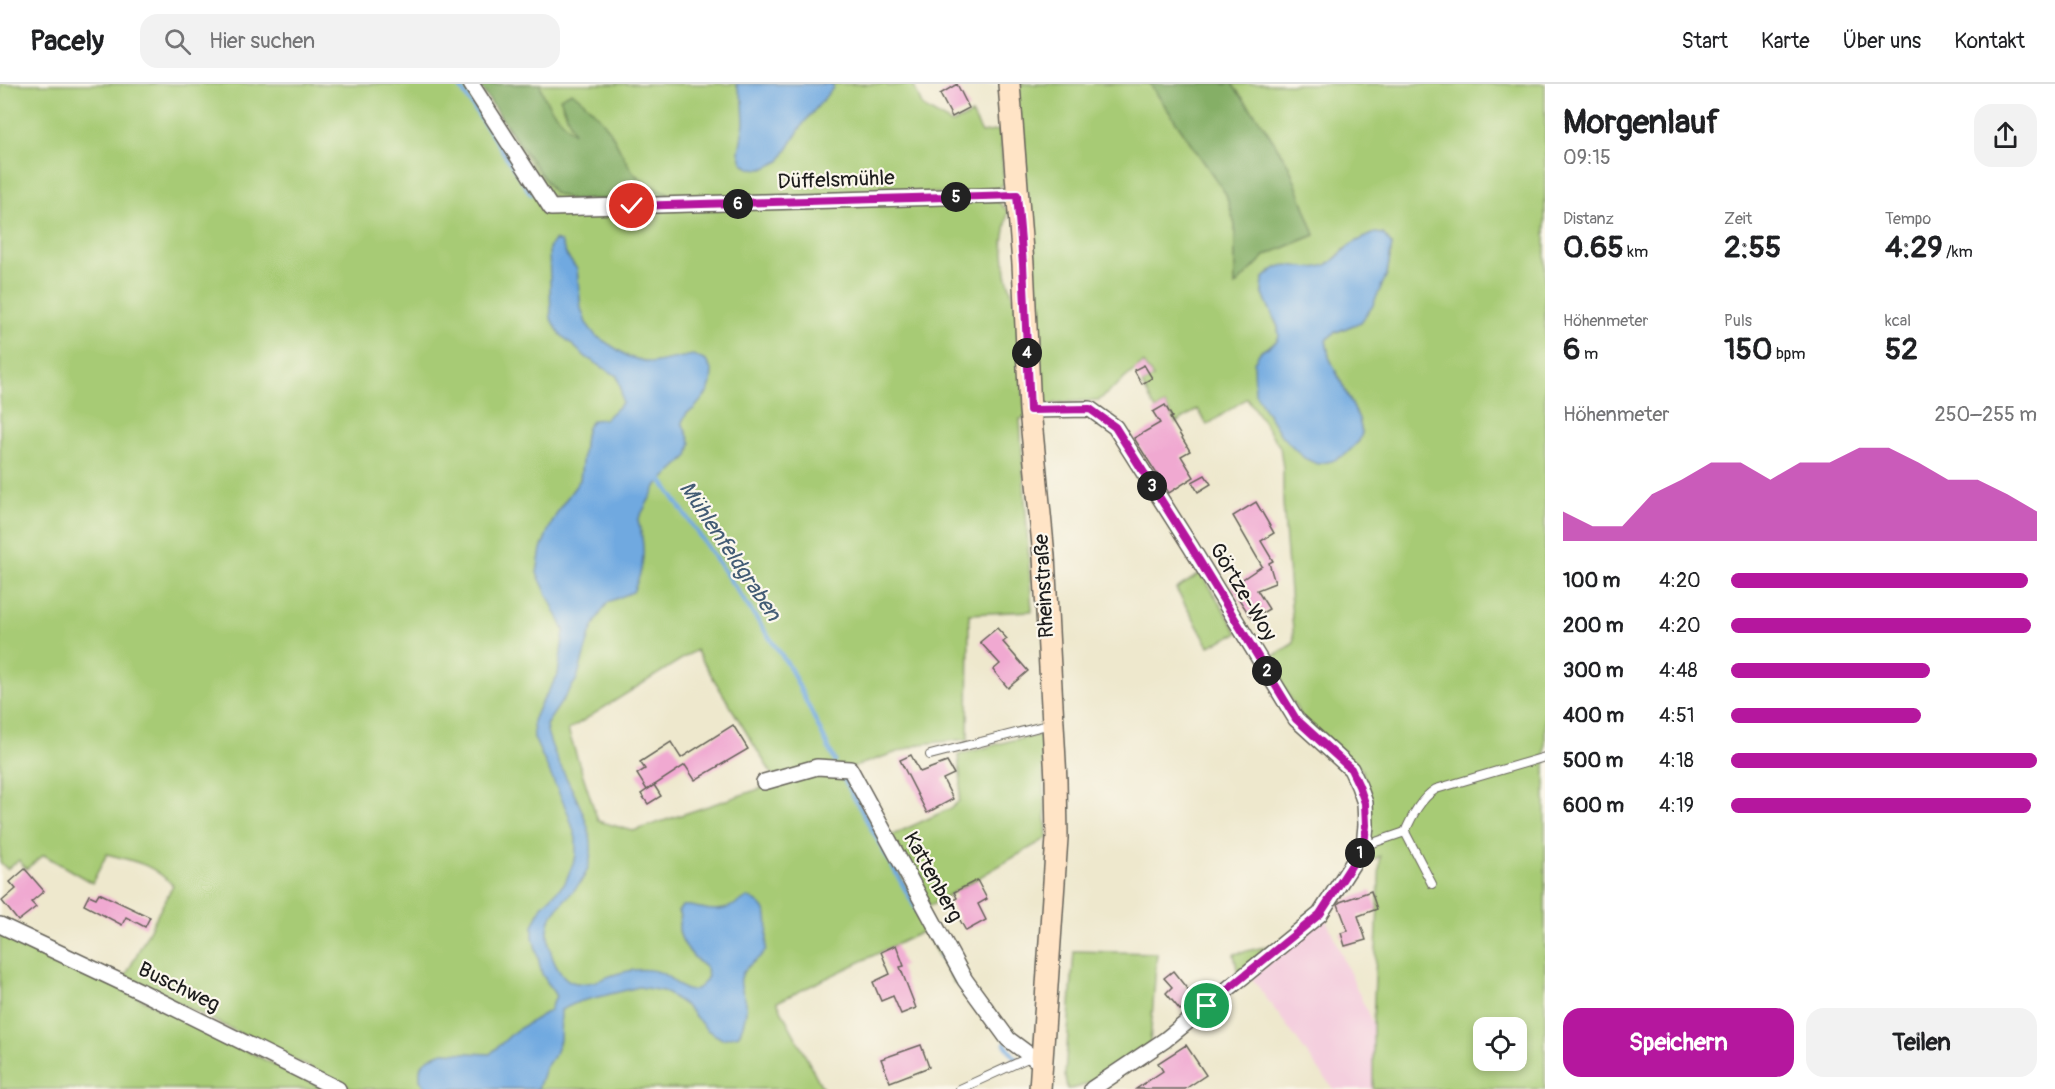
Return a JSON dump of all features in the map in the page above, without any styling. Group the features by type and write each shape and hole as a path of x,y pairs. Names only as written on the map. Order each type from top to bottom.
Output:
{"main road":[{"name":"Rheinstraße","path":"1009,84 1023,264 1030,410 1044,556 1057,838 1037,1061 1040,1089"}],"street":[{"name":"Düffelsmühle","path":"471,84 551,208 1017,195"},
{"name":"Görtze-Woy","path":"1030,410 1090,409 1115,427 1296,719 1351,769 1365,803 1364,846 1320,914 1165,1040 1092,1089"},
{"name":"Kattenberg","path":"764,782 817,766 850,769 965,980 1008,1040 1037,1061"},
{"name":"Buschweg","path":"0,926 140,991 338,1089"}],"lane":[{"path":"930,754 1052,724"},
{"path":"1364,846 1405,832 1427,795 1436,789 1545,757"},
{"path":"1405,832 1432,884"},
{"path":"960,1089 1037,1061"}],"shaded area":[{"path":"1325,917 1373,1025 1373,1089 1333,1089 1251,977"}],"green space":[{"path":"0,84 467,84 543,205 996,200 1008,211 1003,242 1006,274 1018,314 1025,418 1020,419 1032,611 969,614 968,739 921,744 853,767 773,776 696,650 568,730 598,821 633,831 801,775 844,773 959,980 954,983 924,931 777,1002 823,1089 354,1089 125,977 173,885 157,872 143,864 107,854 92,883 44,855 26,869 19,860 7,869 0,862"},
{"path":"478,84 540,84 549,105 574,133 560,98 572,92 592,109 608,128 636,175 655,188 669,193 661,200 571,199 554,193"},
{"path":"479,84 887,84 888,86 913,84 923,107 952,124 972,114 982,133 1000,130 1004,183 996,192 558,201 549,194"},
{"path":"1014,84 1150,84 1226,194 1235,225 1235,285 1266,255 1315,235 1289,166 1263,125 1232,84 1545,84 1545,1089 1373,1089 1373,1025 1380,856 1358,868 1371,800 1362,770 1301,716 1267,660 1294,643 1280,447 1247,398 1207,425 1198,409 1176,423 1165,405 1156,410 1142,384 1153,377 1143,363 1099,400 1055,403 1038,418 1029,298 1035,246 1032,213 1020,165","holes":["1383,234 1392,245 1387,274 1361,322 1334,333 1326,340 1329,357 1359,419 1362,433 1359,441 1345,455 1260,352 1277,341 1279,336 1278,327 1262,292 1263,279 1281,267 1310,269 1327,265 1345,249 1363,239"]},
{"path":"1150,84 1232,84 1263,125 1289,166 1315,235 1266,255 1235,286 1235,225 1226,194"},
{"path":"1201,573 1238,633 1209,646 1176,589"},
{"path":"1041,735 1047,838 930,906 890,836 951,808 959,801 961,782 958,755"},
{"path":"0,933 103,980 324,1089 0,1089"},
{"path":"1273,945 1238,974 1234,954"},
{"path":"1074,951 1157,953 1150,1043 1099,1078 1077,1088 1067,1089 1065,1075"}],"water":[{"path":"736,84 833,84 833,88 803,124 780,161 763,169 749,168 742,162 739,152 744,123 743,102"},
{"path":"1375,233 1383,234 1392,245 1387,274 1372,307 1361,322 1334,333 1326,340 1329,357 1359,419 1362,433 1359,441 1345,455 1317,464 1304,458 1281,435 1255,393 1254,362 1260,352 1277,341 1279,336 1278,327 1262,292 1263,279 1272,271 1286,265 1313,268 1327,265 1352,244"},
{"path":"554,240 561,242 567,256 577,269 581,308 586,323 596,336 629,357 652,363 693,355 706,361 712,371 708,392 694,409 687,413 682,422 691,443 688,456 657,485 638,520 643,557 633,592 608,602 598,617 590,634 577,679 546,725 556,756 586,822 591,853 589,865 581,882 551,918 548,935 552,956 562,974 568,980 576,983 594,982 628,971 648,970 661,973 683,988 694,990 708,976 706,968 690,952 681,938 679,923 681,916 678,912 682,906 725,909 747,897 756,901 766,912 768,925 766,950 745,969 741,978 746,1006 739,1035 722,1039 707,1030 686,1006 676,999 663,991 639,987 578,1002 561,1010 560,1040 555,1054 545,1068 538,1089 427,1089 420,1080 420,1069 424,1062 443,1052 490,1054 515,1031 549,1011 556,996 542,974 533,937 533,926 542,906 565,883 576,856 576,838 568,813 534,738 533,721 558,675 564,630 537,573 541,549 548,531 559,509 580,480 587,427 593,420 605,419 622,403 617,376 587,358 560,334 551,319 549,248"}],"building":[{"path":"957,84 969,108 952,117 940,94"},
{"path":"1144,365 1152,378 1142,384 1134,370"},
{"path":"1165,405 1172,417 1170,418 1190,451 1181,456 1194,477 1169,493 1134,438 1160,423 1153,412"},
{"path":"1205,475 1211,484 1198,492 1192,482"},
{"path":"1256,502 1274,533 1261,541 1273,561 1269,563 1275,583 1257,590 1269,609 1252,619 1231,587 1262,566 1233,516"},
{"path":"997,628 1007,639 1003,642 1028,671 1008,688 993,670 1000,664 980,642"},
{"path":"733,725 748,749 695,780 685,765 647,790 637,774 645,769 640,762 671,742 681,758"},
{"path":"911,755 920,772 947,762 954,774 943,779 953,799 927,813 900,760"},
{"path":"654,785 661,796 648,804 641,794"},
{"path":"25,869 44,891 31,902 36,907 18,921 2,901 16,889 10,882"},
{"path":"977,880 987,899 978,904 986,920 966,931 950,902 957,898 954,892"},
{"path":"1371,891 1377,909 1358,916 1366,940 1345,946 1341,933 1348,931 1338,904"},
{"path":"99,893 150,917 145,927 126,917 122,925 84,905 89,895 96,898"},
{"path":"896,945 904,966 900,967 916,1008 901,1014 893,996 881,1001 873,982 890,974 881,952"},
{"path":"1173,971 1196,1000 1180,1010 1166,993 1172,987 1164,978"},
{"path":"921,1045 929,1067 890,1082 881,1059"},
{"path":"1186,1045 1206,1075 1185,1089 1136,1089 1163,1071 1158,1063"}],"waterway":[{"name":"Mühlenfeldgraben","path":"458,84 531,194"},
{"name":"Mühlenfeldgraben","path":"661,475 662,481 789,666 835,761"},
{"name":"Mühlenfeldgraben","path":"841,774 931,936"},
{"name":"Mühlenfeldgraben","path":"941,955 967,995"},
{"name":"Mühlenfeldgraben","path":"1005,1044 1016,1059"}],"route":[{"path":"632,206 1017,195 1023,264 1030,410 1090,409 1115,427 1296,719 1351,769 1365,803 1364,846 1320,914 1207,1006"}]}
